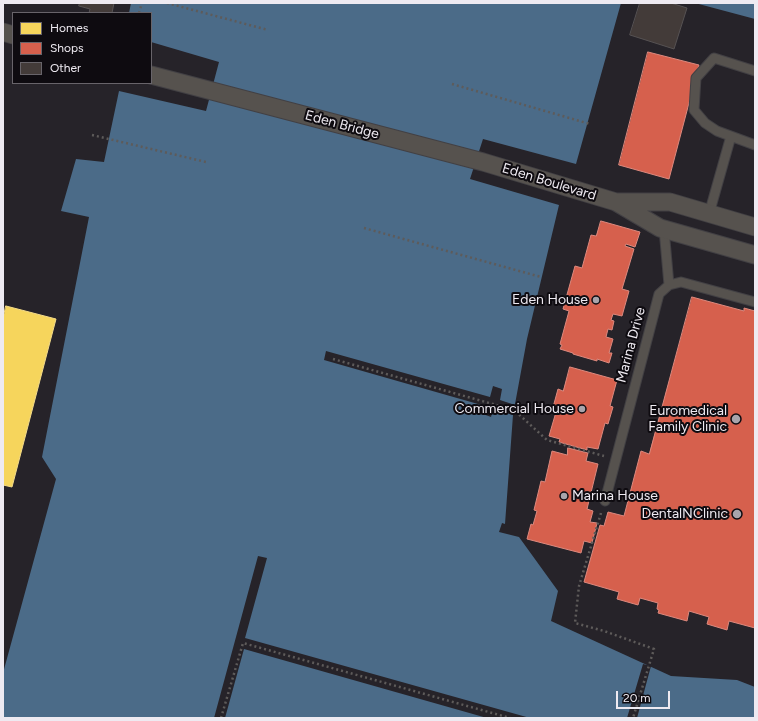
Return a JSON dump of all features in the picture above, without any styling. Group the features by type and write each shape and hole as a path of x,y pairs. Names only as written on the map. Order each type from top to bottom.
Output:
{"street":[{"name":"Eden Bridge","path":"152,75 483,162"},
{"name":"Eden Boulevard","path":"483,162 616,202 664,229 755,256"},
{"name":"Eden Boulevard","path":"616,202 670,202 755,227"}],"lane":[{"path":"755,71 714,58 696,78 694,110 705,123 717,130 755,146"},
{"path":"709,214 731,136"},
{"path":"664,229 669,285 681,282 755,302"},
{"name":"Marina Drive","path":"605,501 659,294 669,285"}],"path":[{"path":"167,3 268,30"},
{"path":"452,84 590,124"},
{"path":"92,135 206,162"},
{"path":"364,228 541,277"},
{"path":"333,359 514,410 547,440 616,459"},
{"path":"605,501 579,586 575,623 604,631 654,649 633,718"},
{"path":"221,718 243,643 510,718"}],"water":[{"path":"131,3 621,3 576,164 483,139 470,179 559,205 527,339 513,415 505,524 502,523 499,532 519,537 558,591 551,621 671,676 737,680 755,687 755,718 3,718 3,673 56,479 42,457 89,217 61,211 76,159 104,162 119,91 206,111 219,62 152,42 152,12 129,12"},
{"path":"695,3 755,3 755,19"}],"pier":[{"path":"326,351 490,397 493,386 502,389 500,400 515,405 513,415 493,409 491,417 483,414 485,406 324,360"},
{"path":"258,556 267,558 245,638 530,718 487,718 244,649 225,718 214,718"},
{"path":"643,664 651,666 637,718 627,718"}],"building: Homes":[{"path":"6,306 56,319 12,487 3,485 3,319"}],"building: Shops":[{"path":"648,52 699,65 669,179 619,165"},
{"name":"Eden House","path":"601,221 640,232 635,247 626,244 625,246 634,249 622,289 629,291 622,316 613,314 611,320 614,321 612,330 608,329 606,337 613,339 609,353 612,353 609,363 597,359 597,361 560,349 569,311 563,309 575,266 582,268 591,235 596,236"},
{"path":"692,297 744,311 744,308 755,311 755,628 729,621 727,630 707,624 709,617 689,611 687,621 658,613 658,603 640,598 638,605 617,599 619,592 584,582 600,525 604,526 608,512 624,516 641,451 649,454"},
{"name":"Commercial House","path":"570,367 617,380 610,406 613,407 608,424 605,423 598,449 587,447 587,450 559,442 560,439 549,436 556,412 552,411 558,389 563,391"},
{"name":"Marina House","path":"568,448 588,453 586,461 598,464 587,509 593,511 590,522 597,523 592,543 584,541 581,553 527,539 531,524 533,525 537,511 534,510 541,481 545,482 552,451 567,455"}],"building: Other":[{"path":"80,3 114,3 112,12 89,12 90,9 79,6"},
{"path":"640,3 671,3 687,8 674,49 630,35"}],"place":[{"name":"Eden House","path":"596,300"},
{"name":"Commercial House","path":"582,409"},
{"name":"Euromedical Family Clinic","path":"736,419"},
{"name":"Marina House","path":"564,496"},
{"name":"DentalNClinic","path":"737,514"}]}
